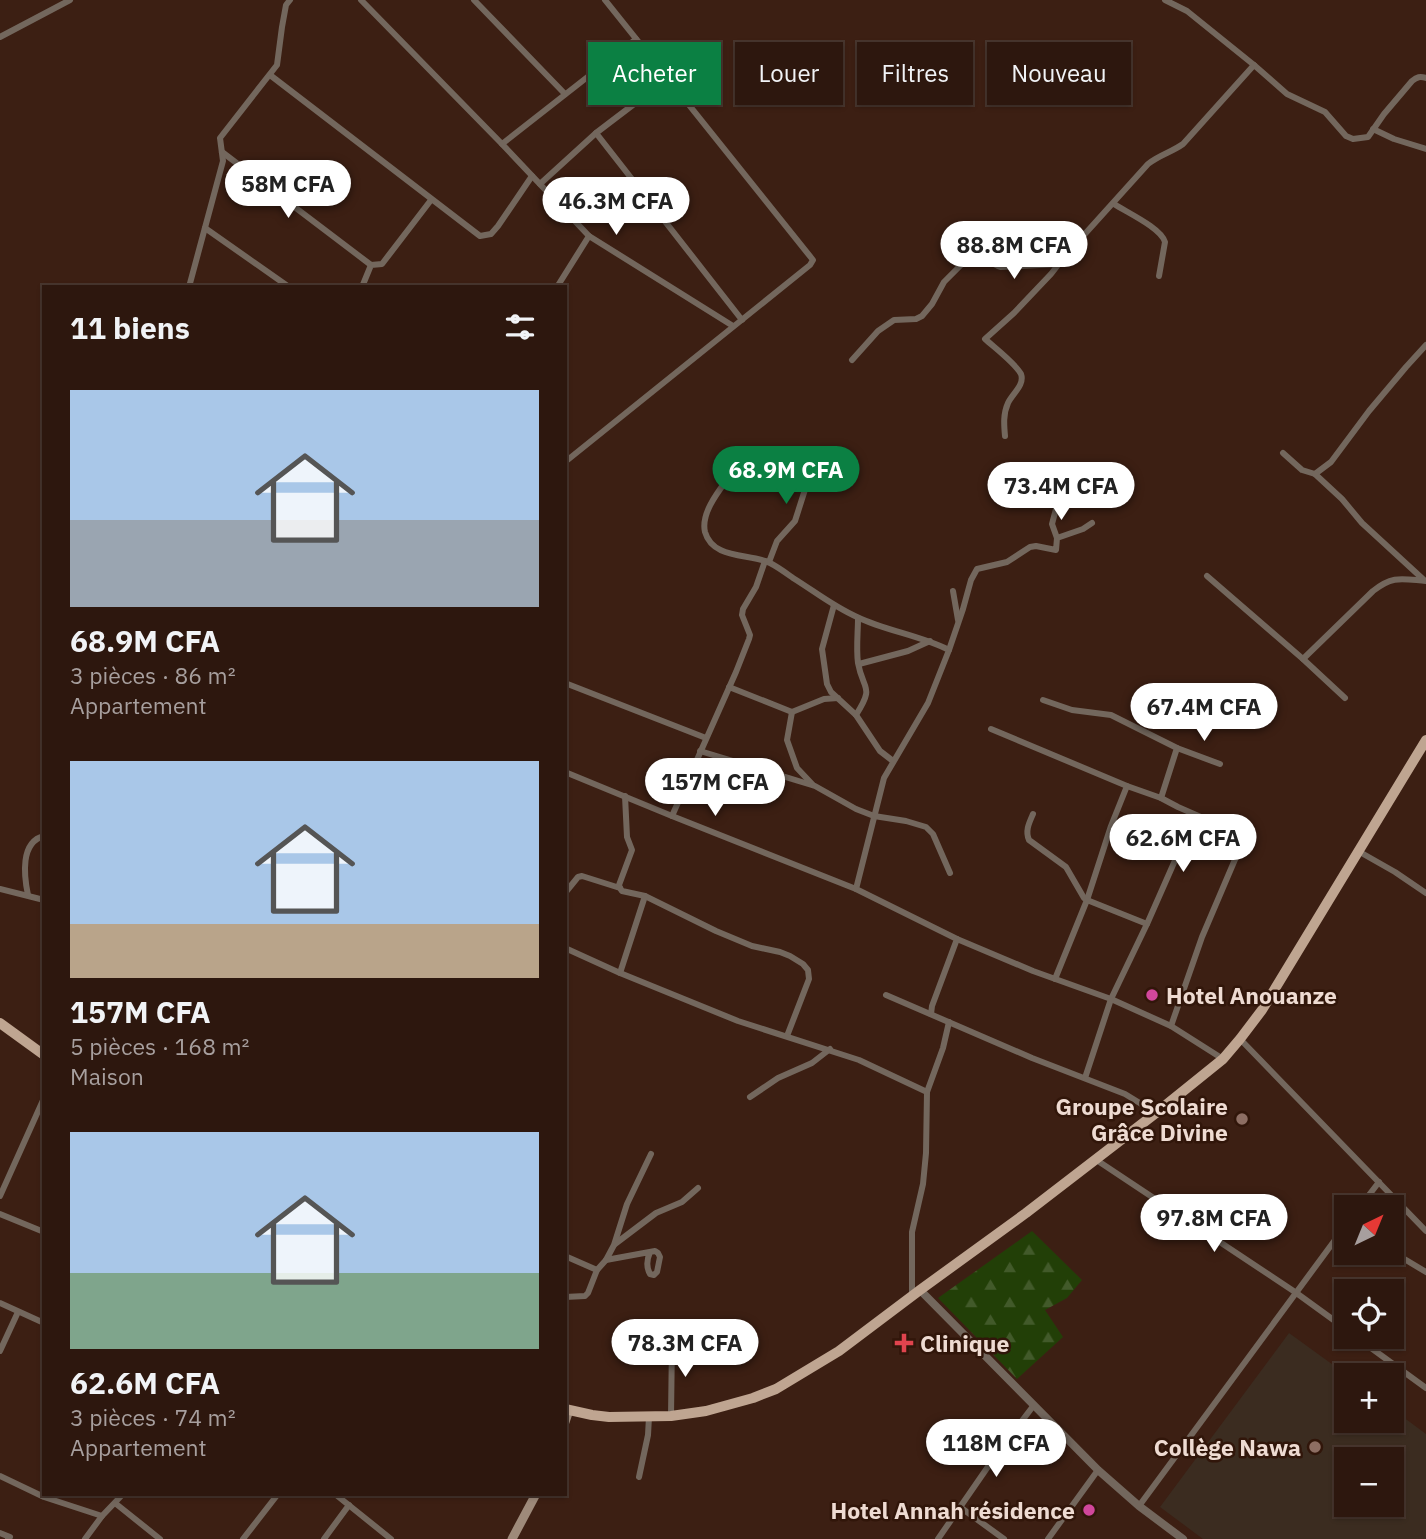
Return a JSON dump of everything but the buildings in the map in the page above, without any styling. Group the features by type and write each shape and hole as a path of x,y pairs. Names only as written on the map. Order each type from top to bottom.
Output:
{"main road":[{"path":"567,1409 592,1415 671,1416 706,1412 776,1389 839,1351 1156,1113 1223,1059 1240,1039 1281,980 1426,740"},
{"path":"0,1023 42,1054"},
{"path":"512,1539 535,1496"}],"street":[{"path":"0,37 70,0"},
{"path":"190,285 223,161 220,138 277,65 286,5 290,0"},
{"path":"361,0 589,236 733,326"},
{"path":"474,0 565,94"},
{"path":"605,0 638,42"},
{"path":"1165,0 1187,11 1287,94 1325,112 1346,136 1353,139 1368,136 1412,81 1417,77 1426,78"},
{"path":"502,144 636,39"},
{"path":"1005,436 1006,408 1022,377 985,339 1014,313 1138,175 1155,158 1183,144 1254,65"},
{"path":"270,75 480,236 491,234 498,226 532,176"},
{"path":"540,184 596,133 633,105"},
{"path":"567,458 742,320 813,260 688,105"},
{"path":"1373,129 1426,149"},
{"path":"596,133 742,320"},
{"path":"222,152 371,265 383,264 431,200"},
{"path":"1114,204 1164,237 1159,276"},
{"path":"205,228 286,285"},
{"path":"558,285 589,236"},
{"path":"852,360 886,325 901,318 922,316 932,304 943,282 977,251 1002,267 1059,264"},
{"path":"363,285 371,265"},
{"path":"1315,474 1331,462 1369,411 1426,345"},
{"path":"672,816 750,635 742,615 743,609 777,541 795,521 817,452"},
{"path":"1283,453 1302,470 1315,474 1342,499 1362,523 1426,581"},
{"path":"856,889 884,778 928,703 977,569 1007,562 1030,547 1056,550 1057,538 1052,524 1056,509 1090,467"},
{"path":"734,470 707,513 704,523 710,541 717,548 767,561 858,618 931,641 949,650"},
{"path":"1057,538 1083,530 1092,523"},
{"path":"1207,576 1345,698"},
{"path":"1303,659 1385,581 1426,581"},
{"path":"953,591 958,621"},
{"path":"834,605 822,654 827,684 831,692 856,715 875,745 893,761"},
{"path":"856,715 867,696 866,682 859,664 858,618"},
{"path":"859,664 908,651 931,641"},
{"path":"567,685 706,738"},
{"path":"729,687 792,712 824,699 838,698"},
{"path":"1043,699 1072,710 1111,715 1177,748 1220,764"},
{"path":"792,712 787,740 797,768 815,786"},
{"path":"991,729 1161,798 1240,835 1242,843 1202,937 1171,1026"},
{"path":"1161,798 1177,748"},
{"path":"700,751 815,786 874,816 926,827 933,834 950,873"},
{"path":"567,773 856,889 957,939 1111,999 1171,1026 1223,1059"},
{"path":"1055,979 1087,900 1127,786"},
{"path":"620,888 632,850 627,837 625,796"},
{"path":"1033,814 1026,834 1029,840 1066,867 1087,900 1147,924"},
{"path":"1085,1078 1111,999 1195,815"},
{"path":"28,895 25,878 27,853 32,843 42,836"},
{"path":"1358,851 1426,893"},
{"path":"567,891 579,876 620,888 622,891 645,896 752,946 797,959 808,970 809,979 786,1036"},
{"path":"0,889 42,899"},
{"path":"620,973 645,896"},
{"path":"931,1014 957,939"},
{"path":"567,949 738,1021 859,1060 927,1093"},
{"path":"886,995 1032,1058 1125,1094 1156,1113"},
{"path":"949,1021 943,1048 927,1093 923,1184 912,1232 916,1293 1098,1470 1139,1506 1183,1539"},
{"path":"1240,1039 1426,1231"},
{"path":"750,1097 778,1078 812,1063 830,1049"},
{"path":"0,1196 42,1102"},
{"path":"567,1297 587,1295 597,1270 614,1245 622,1217 651,1154"},
{"path":"1095,1159 1334,1320"},
{"path":"1369,1195 1379,1182"},
{"path":"614,1245 656,1213 682,1202 698,1188"},
{"path":"0,1213 42,1231"},
{"path":"1139,1506 1334,1242"},
{"path":"606,1260 650,1252"},
{"path":"567,1257 597,1270"},
{"path":"1404,1259 1426,1272"},
{"path":"0,1303 42,1322"},
{"path":"0,1351 18,1311"},
{"path":"671,1342 671,1416"},
{"path":"1372,1349 1426,1388"},
{"path":"938,1539 1034,1405"},
{"path":"639,1477 649,1417"},
{"path":"1048,1539 1098,1470"},
{"path":"0,1476 44,1497 102,1516"},
{"path":"85,1539 121,1496"},
{"path":"243,1539 276,1496"},
{"path":"338,1496 391,1539"},
{"path":"115,1503 160,1539"},
{"path":"324,1539 349,1505"},
{"path":"960,1507 1004,1539"},
{"path":"0,1533 10,1537 8,1539"}],"shaded area":[{"name":"Collège Nawa","path":"1289,1333 1334,1366 1334,1433 1404,1433 1404,1418 1426,1434 1426,1539 1203,1539 1160,1507"}],"green space":[{"path":"1032,1231 1082,1280 1067,1298 1045,1310 1063,1337 1017,1379 938,1298"}],"place":[{"name":"Hotel Anouanze","path":"1152,995"},
{"name":"Groupe Scolaire Grâce Divine","path":"1242,1119"},
{"name":"Clinique","path":"904,1343"},
{"name":"Collège Nawa","path":"1315,1447"},
{"name":"Hotel Annah résidence","path":"1089,1510"}]}
